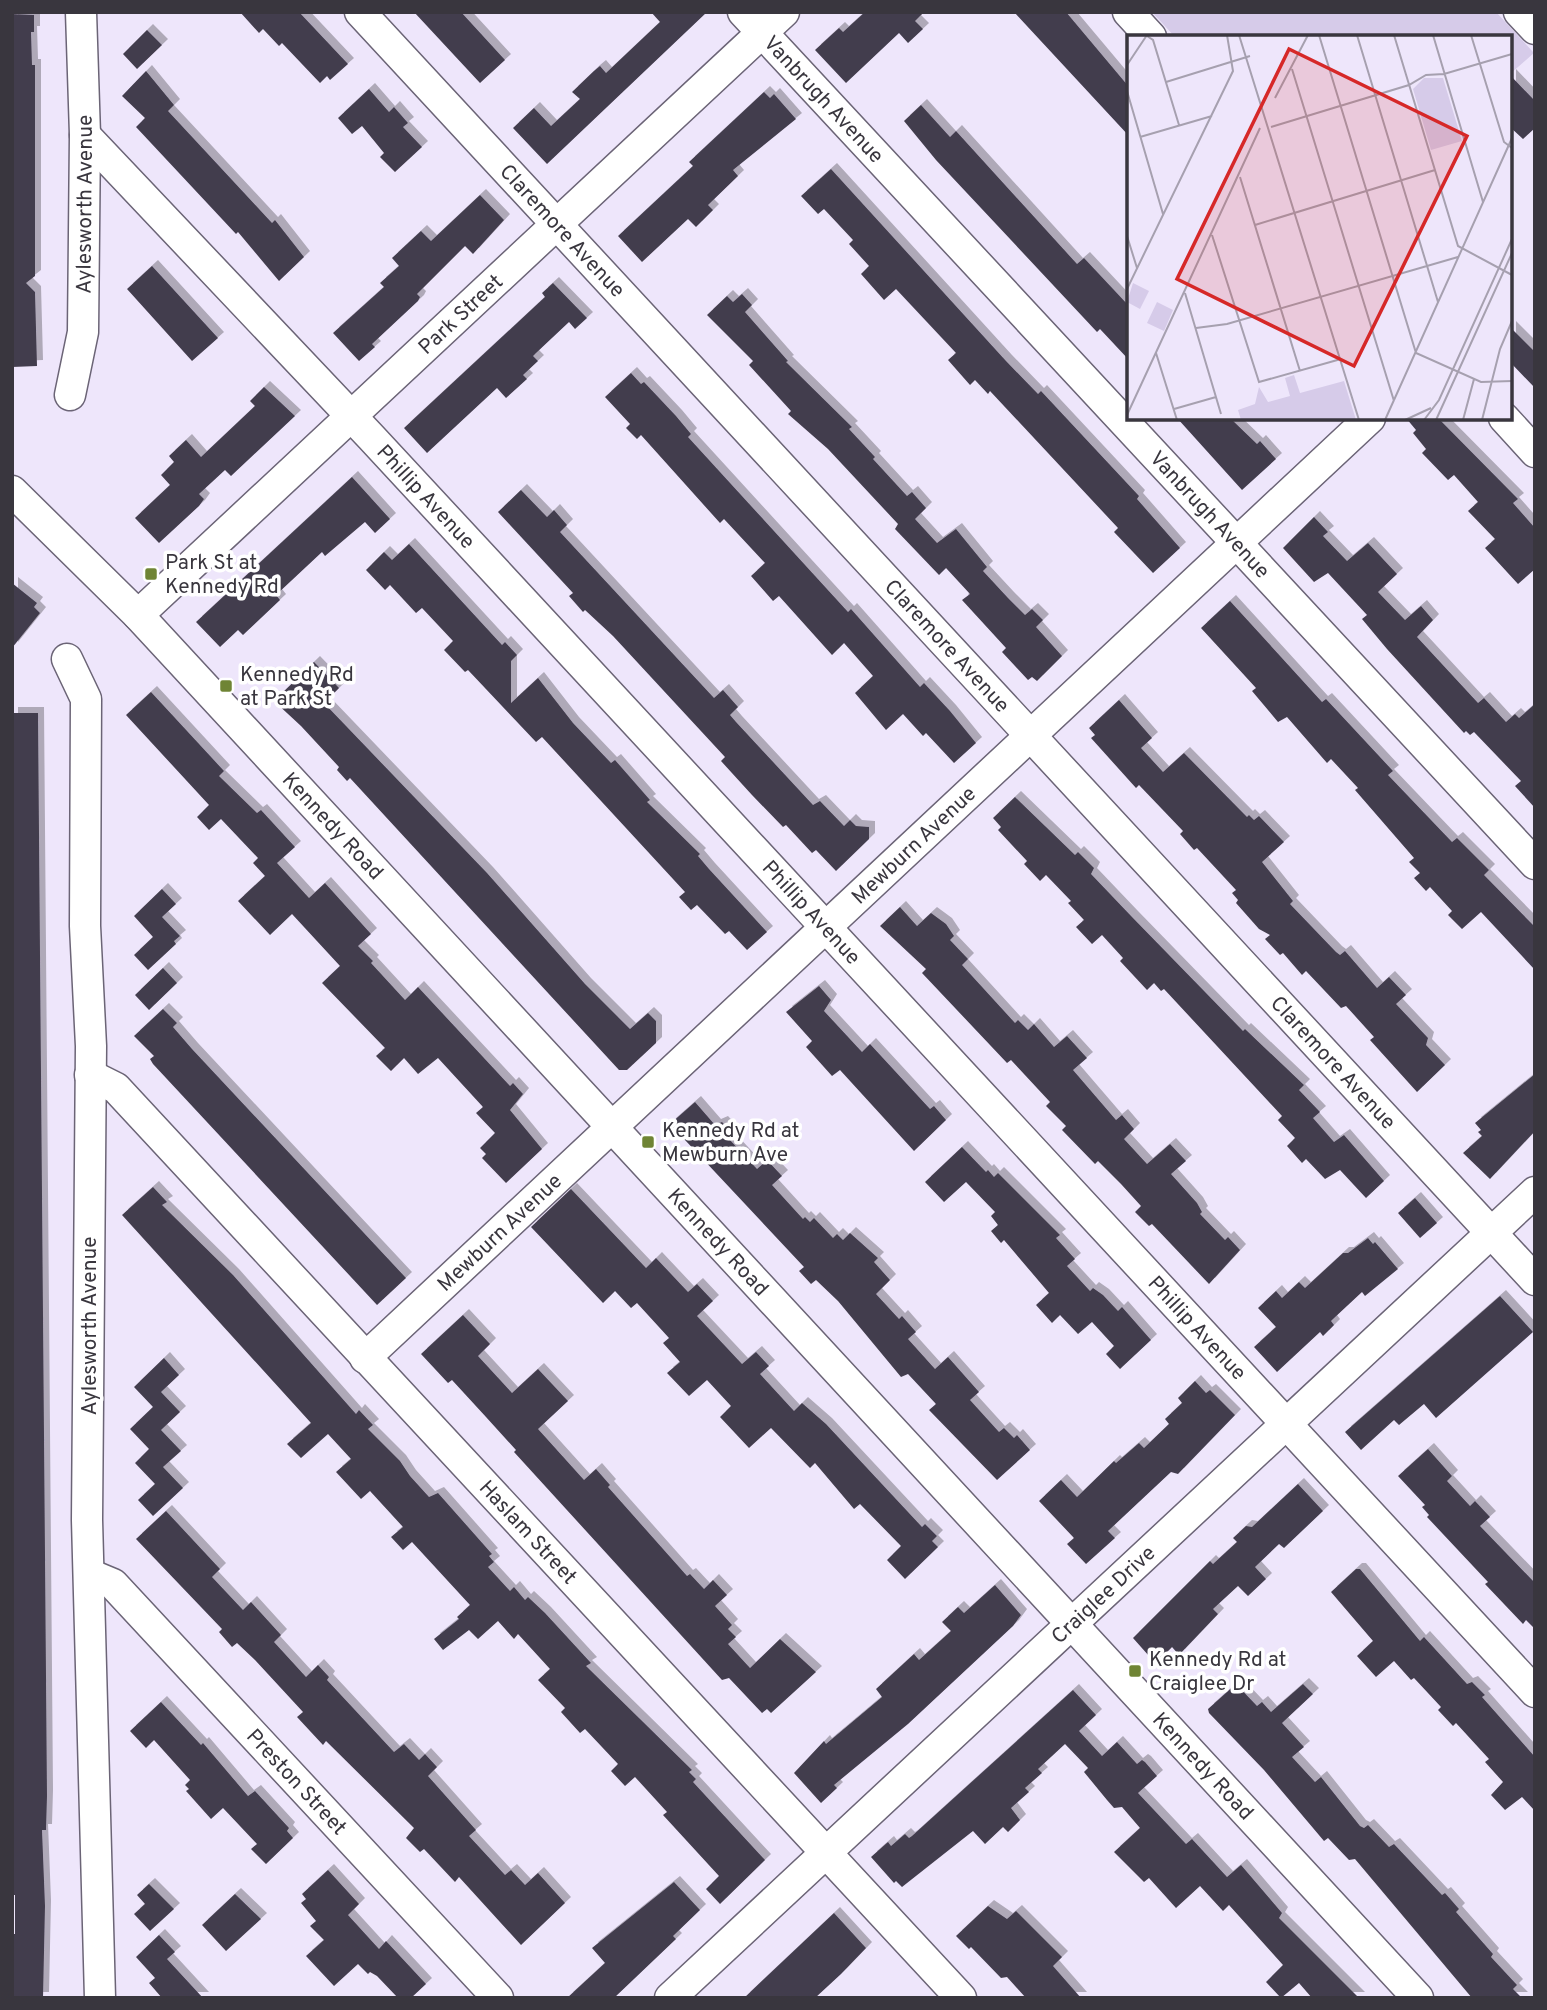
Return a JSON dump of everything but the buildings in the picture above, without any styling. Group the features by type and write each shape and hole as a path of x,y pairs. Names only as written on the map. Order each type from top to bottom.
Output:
{"street":[{"name":"Aylesworth Avenue","path":"70,395 83,332 85,135 81,12"},
{"name":"Claremore Avenue","path":"360,12 1535,1280"},
{"path":"1128,12 1149,35"},
{"path":"1519,12 1535,29"},
{"name":"Park Street","path":"138,615 556,224 763,19"},
{"name":"Vanbrugh Avenue","path":"763,19 1236,543 1535,864"},
{"name":"Phillip Avenue","path":"85,135 351,416 1535,1692"},
{"name":"Mewburn Avenue","path":"365,1358 1368,420"},
{"path":"1506,420 1535,452"},
{"name":"Kennedy Road","path":"17,496 138,615 1418,1998"},
{"name":"Aylesworth Avenue","path":"67,659 83,687 86,699 85,926 90,1075 87,1520 100,1998"},
{"name":"Haslam Street","path":"90,1075 116,1088 961,1998"},
{"name":"Craiglee Drive","path":"670,1998 1535,1192"},
{"name":"Preston Street","path":"89,1574 113,1584 498,1998"}],"shaded area":[{"path":"1152,12 1496,12 1534,53 1512,72 1512,35 1173,35"}],"place":[{"name":"Park St at Kennedy Rd","path":"151,574"},
{"name":"Kennedy Rd at Park St","path":"226,686"},
{"name":"Kennedy Rd at Mewburn Ave","path":"648,1142"},
{"name":"Kennedy Rd at Craiglee Dr","path":"1135,1671"}]}
